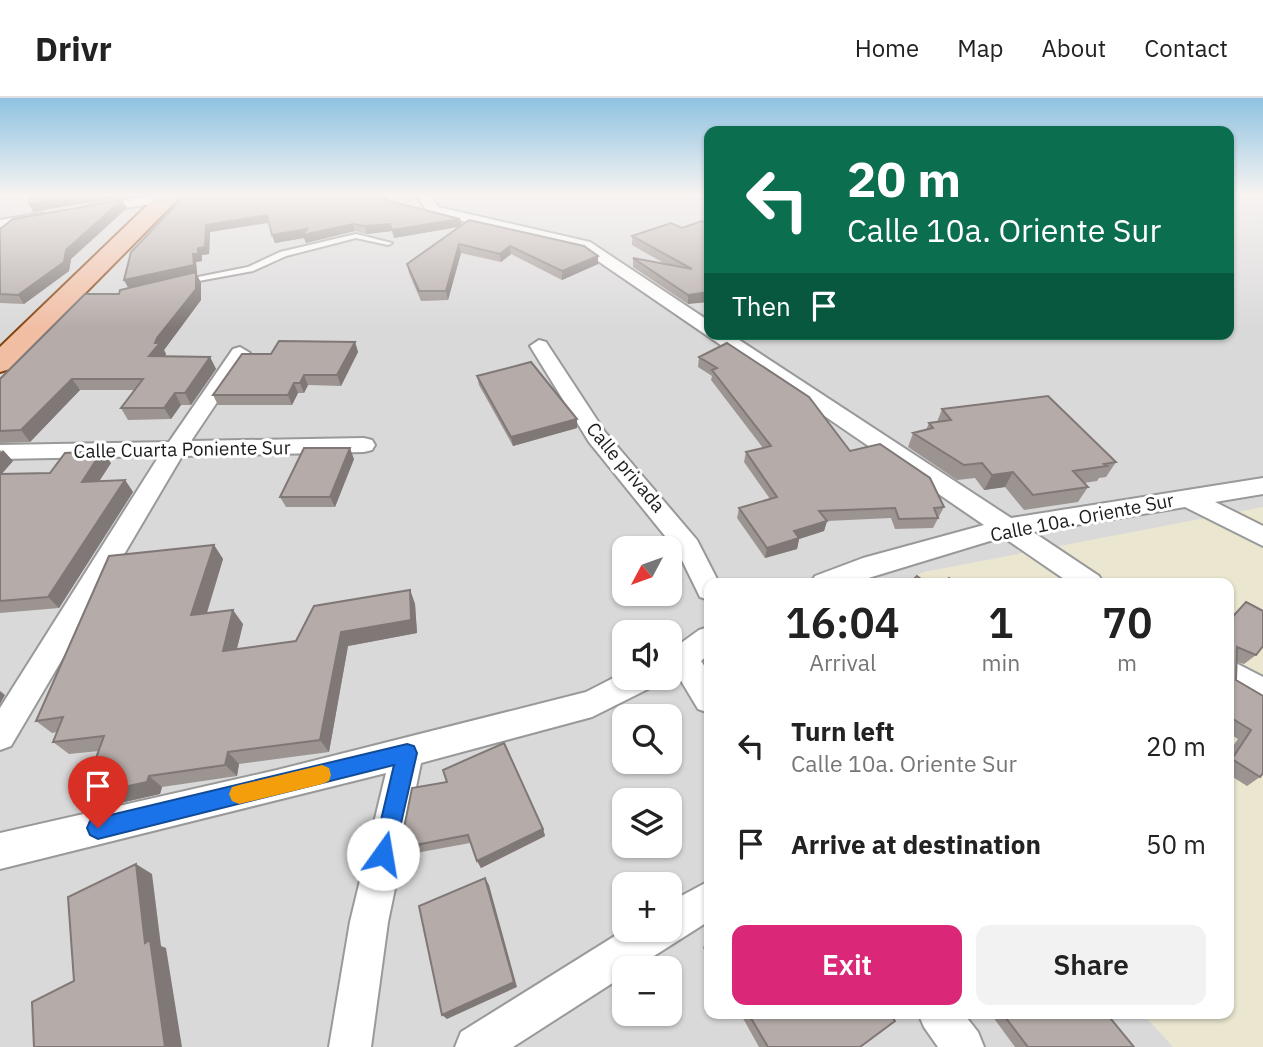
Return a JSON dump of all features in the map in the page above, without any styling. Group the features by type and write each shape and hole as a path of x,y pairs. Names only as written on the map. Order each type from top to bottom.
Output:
{"main road":[{"path":"0,363 70,298 126,239"}],"street":[{"path":"559,239 584,245 704,326"},
{"path":"726,340 1082,578"},
{"name":"Calle privada","path":"539,346 597,436 676,526 701,566 705,578"},
{"path":"0,736 175,449 240,353"},
{"name":"Calle Cuarta Poniente Sur","path":"0,452 364,445"},
{"name":"Calle 10a. Oriente Sur","path":"837,578 863,568 1004,528 1263,486"},
{"path":"1188,498 1263,537"},
{"path":"682,657 704,642"},
{"path":"682,667 704,694"},
{"path":"1234,675 1263,693"},
{"path":"0,851 407,753 592,704 619,690"},
{"path":"350,1047 369,922 407,753"},
{"path":"682,916 704,902"},
{"path":"476,1047 642,942"},
{"path":"942,1019 963,1047"}],"lane":[{"path":"167,283 250,269 283,254 343,239"},
{"path":"371,239 388,243"}],"shaded area":[{"path":"0,239 704,239 704,340 1234,340 1234,239 1263,239 1263,1047 0,1047"},
{"path":"1263,507 1263,1047 1173,1047 1147,1019 1234,1019 1234,578 911,578 924,572"}],"building":[{"path":"0,239 78,239 66,250 64,262 18,295 0,294"},
{"path":"143,239 205,239 205,247 198,248 198,254 193,254 194,265 124,280 131,252"},
{"path":"442,239 554,239 584,246 598,256 562,271 510,246 500,254 459,244 446,291 419,291 407,264"},
{"path":"638,239 704,239 704,293 688,295 633,258 692,269"},
{"path":"196,272 196,289 157,338 155,343 160,343 149,356 210,357 185,393 175,393 164,408 121,408 143,379 72,379 21,430 0,431 0,379 85,294 119,294 120,290"},
{"path":"279,341 355,342 337,375 304,375 300,383 294,383 288,395 213,395 242,354 271,354"},
{"path":"727,343 809,397 850,451 880,444 930,478 944,507 934,508 938,518 899,519 895,508 819,511 827,521 794,531 799,538 767,548 739,508 777,497 746,452 771,446 712,370 717,368 699,357"},
{"path":"531,362 577,419 511,437 477,376"},
{"path":"1048,396 1116,462 1073,471 1088,487 1033,495 1013,472 992,475 982,463 964,465 913,433 933,428 929,423 951,420 942,409"},
{"path":"304,448 350,448 330,497 280,497"},
{"path":"102,451 82,482 125,480 48,597 0,601 0,474 50,473 65,453"},
{"path":"214,545 191,615 233,610 223,651 296,641 314,606 410,590 411,620 341,632 320,740 228,752 225,765 149,776 147,782 82,796 104,736 53,742 63,717 36,721 109,556"},
{"path":"1246,602 1263,611 1263,646 1256,655 1237,647 1236,680 1263,696 1263,773 1260,777 1234,760 1234,756 1251,730 1234,720 1234,615"},
{"path":"504,743 543,829 477,861 468,835 400,848 412,788 447,782 443,770"},
{"path":"136,864 145,943 150,940 165,1047 34,1047 32,1002 74,981 68,897"},
{"path":"485,878 514,982 442,1015 419,906"},
{"path":"752,1019 895,1021 860,1047 768,1047"},
{"path":"1007,1019 1111,1019 1134,1047 1028,1047"}],"slow traffic":[{"path":"239,794 322,775"}],"route":[{"path":"98,828 407,753 383,854"}]}
